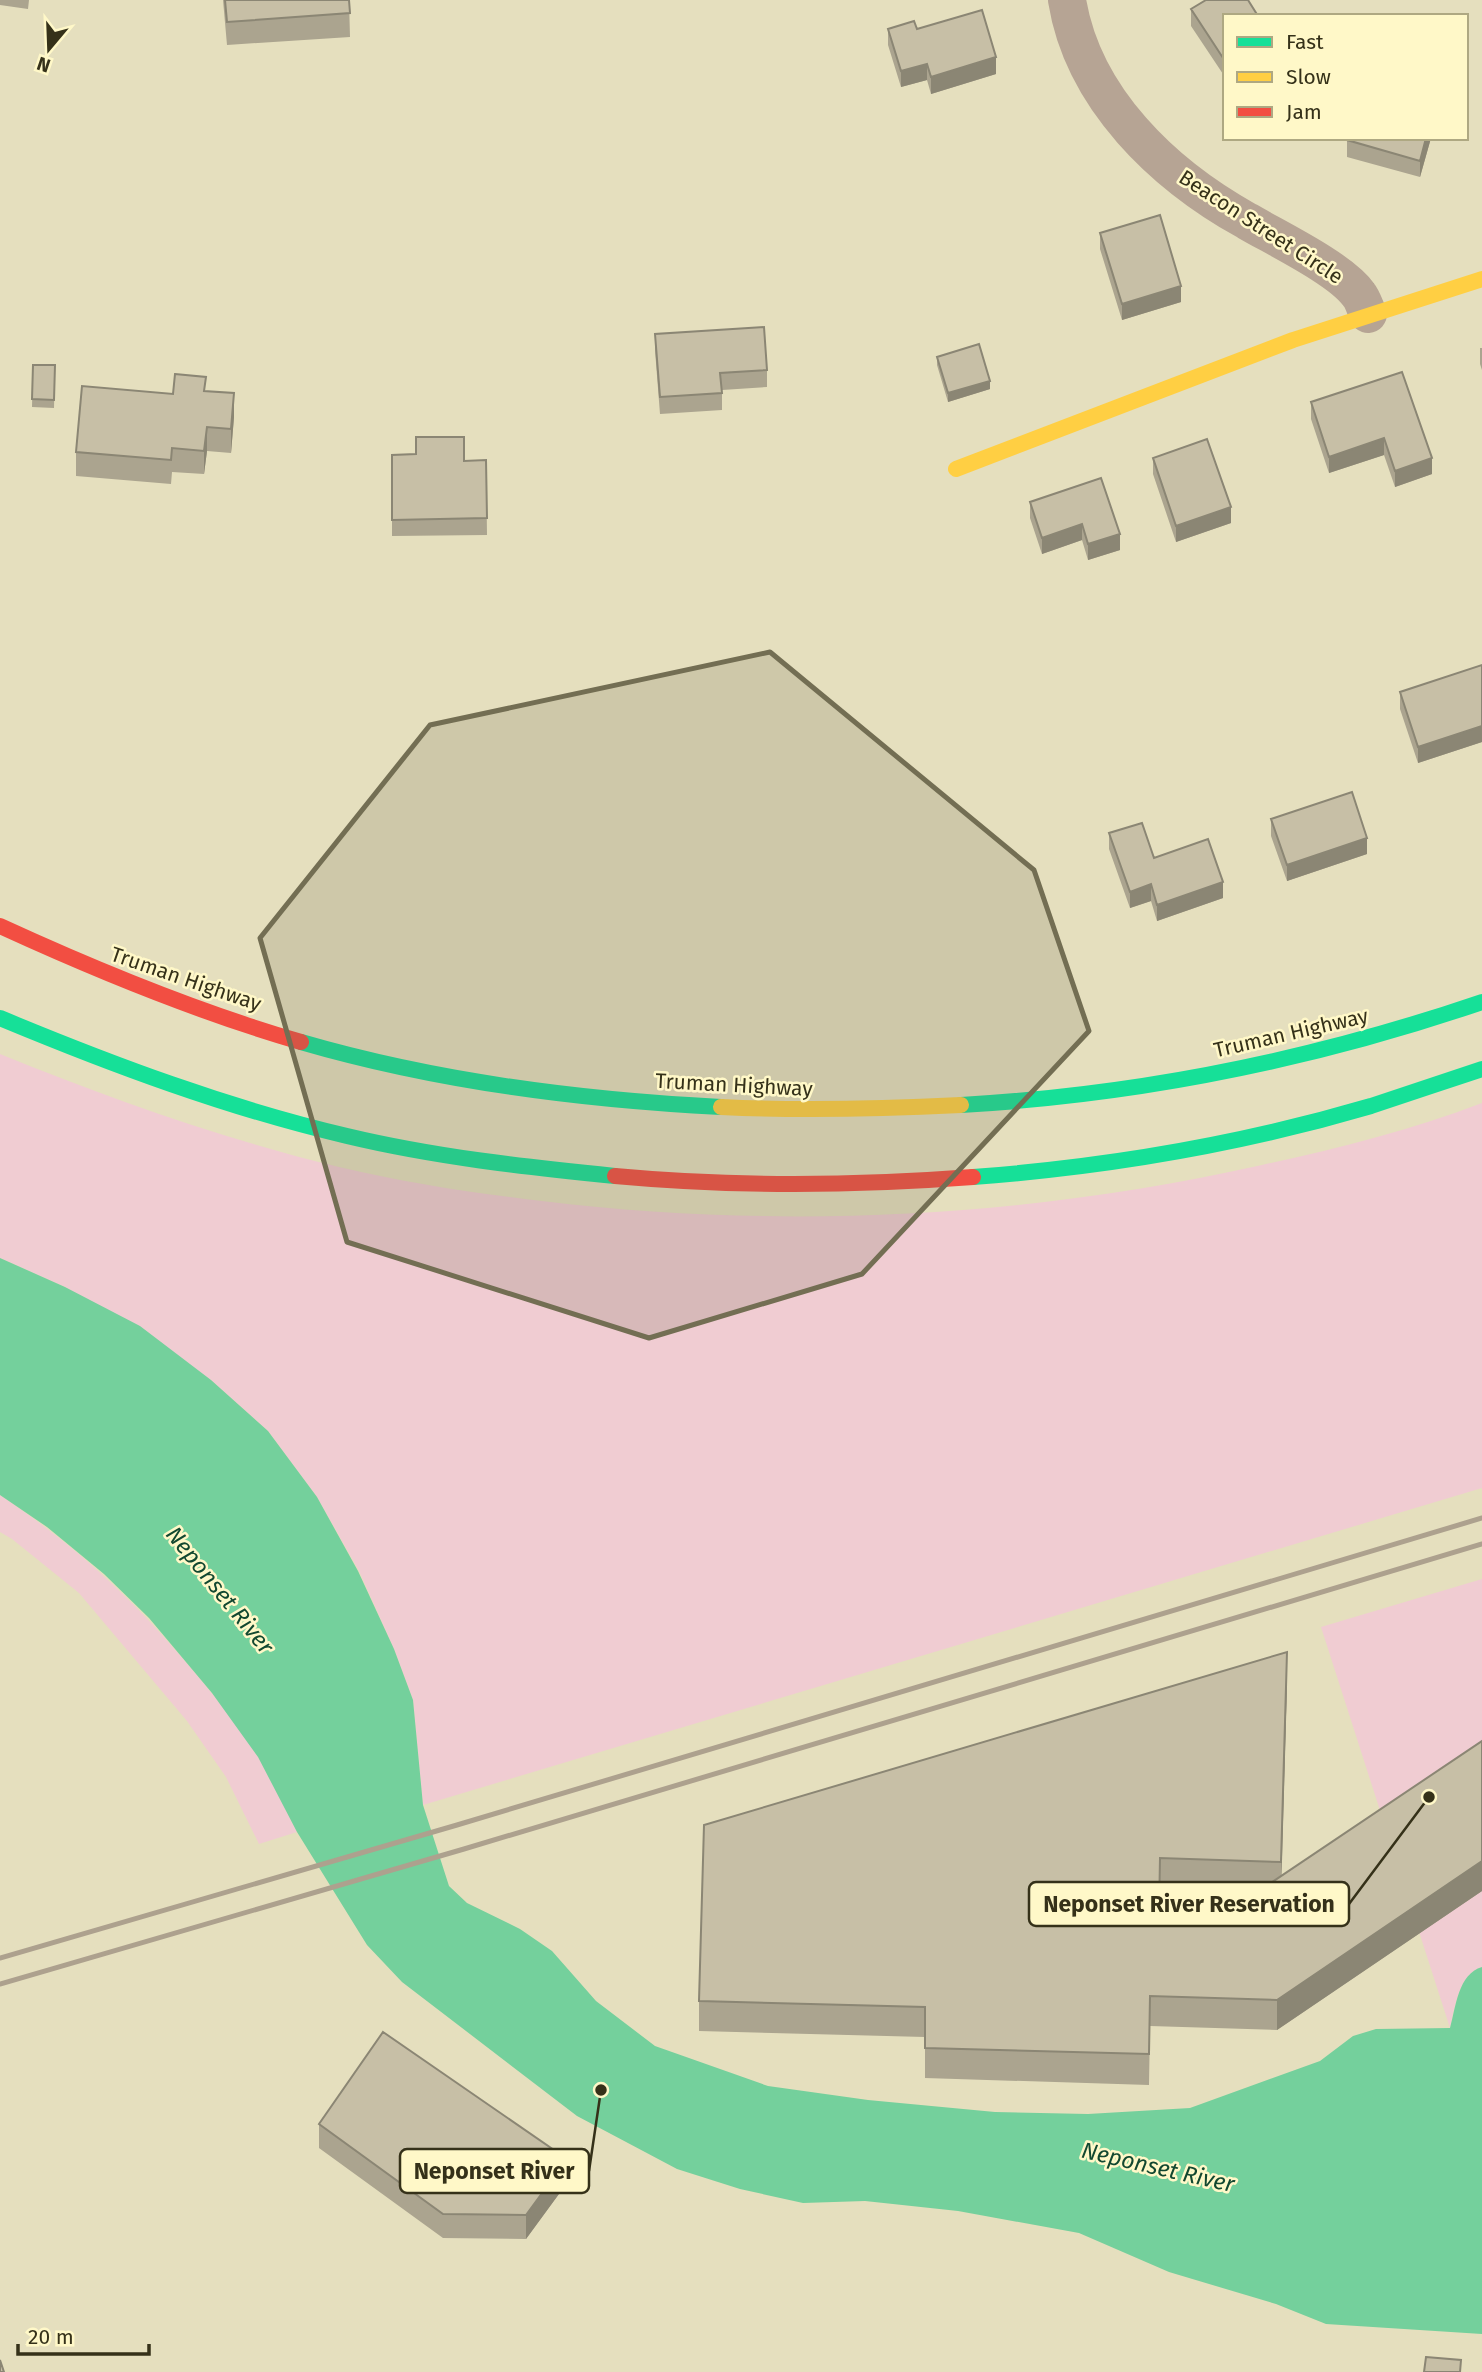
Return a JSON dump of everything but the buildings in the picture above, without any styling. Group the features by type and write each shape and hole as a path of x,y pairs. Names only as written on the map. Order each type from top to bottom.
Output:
{"main road":[{"path":"956,469 1293,340 1482,279"},
{"name":"Truman Highway","path":"0,926 114,977 182,1003 336,1052 528,1089 746,1110 828,1111 989,1104 1150,1084 1305,1053 1383,1033 1482,1002"},
{"path":"0,1018 197,1095 351,1137 449,1156 574,1173 668,1182 751,1185 915,1182 1058,1169 1149,1156 1378,1104 1482,1069"}],"street":[{"name":"Beacon Street Circle","path":"1067,0 1083,55 1092,71 1114,108 1157,157 1185,182 1213,201 1303,253 1348,283 1360,295 1368,314"}],"highlighted area":[{"path":"770,652 1034,870 1089,1031 862,1274 649,1338 347,1242 260,938 430,725"}],"shaded area":[{"path":"0,1054 83,1087 210,1131 364,1173 542,1201 723,1215 904,1214 1084,1197 1173,1183 1318,1152 1401,1130 1482,1103 1482,1488 423,1805 413,1700 394,1649 359,1571 317,1497 268,1431 211,1380 65,1287 0,1258"},
{"path":"0,1495 78,1553 124,1595 168,1642 217,1699 250,1744 269,1774 297,1832 259,1844 226,1777 187,1721 79,1593 0,1532"},
{"path":"1482,1579 1482,1967 1474,1971 1463,1984 1450,2028 1321,1627"}],"water":[{"path":"0,1258 65,1287 140,1326 211,1380 268,1431 317,1497 358,1571 394,1649 413,1700 423,1805 449,1886 467,1903 520,1929 552,1951 596,2001 655,2046 768,2086 868,2100 995,2112 1088,2114 1190,2108 1320,2061 1353,2036 1376,2029 1450,2028 1463,1984 1474,1971 1482,1967 1482,2334 1326,2324 1276,2304 1169,2272 1079,2233 958,2211 865,2201 803,2203 740,2189 677,2169 577,2116 402,1982 367,1945 297,1832 258,1757 212,1693 149,1618 104,1574 47,1527 0,1495"}],"railway":[{"path":"0,1958 457,1825 1482,1518"},
{"path":"0,1984 464,1849 1482,1544"}],"traffic: fast":[{"path":"961,1105 1093,1093 1225,1071 1355,1041 1482,1002"},
{"path":"0,1018 171,1084 303,1125 447,1156 615,1176"},
{"path":"301,1042 456,1078 562,1094 721,1107"},
{"path":"973,1177 1074,1167 1224,1143 1371,1106 1482,1069"}],"traffic: slow":[{"path":"956,469 1293,340 1482,279"},
{"path":"721,1107 841,1109 961,1105"}],"traffic: jam":[{"path":"0,926 148,990 301,1042"},
{"path":"615,1176 794,1184 973,1177"}],"place":[{"name":"Neponset River Reservation","path":"1429,1797"},
{"name":"Neponset River","path":"601,2090"}]}
